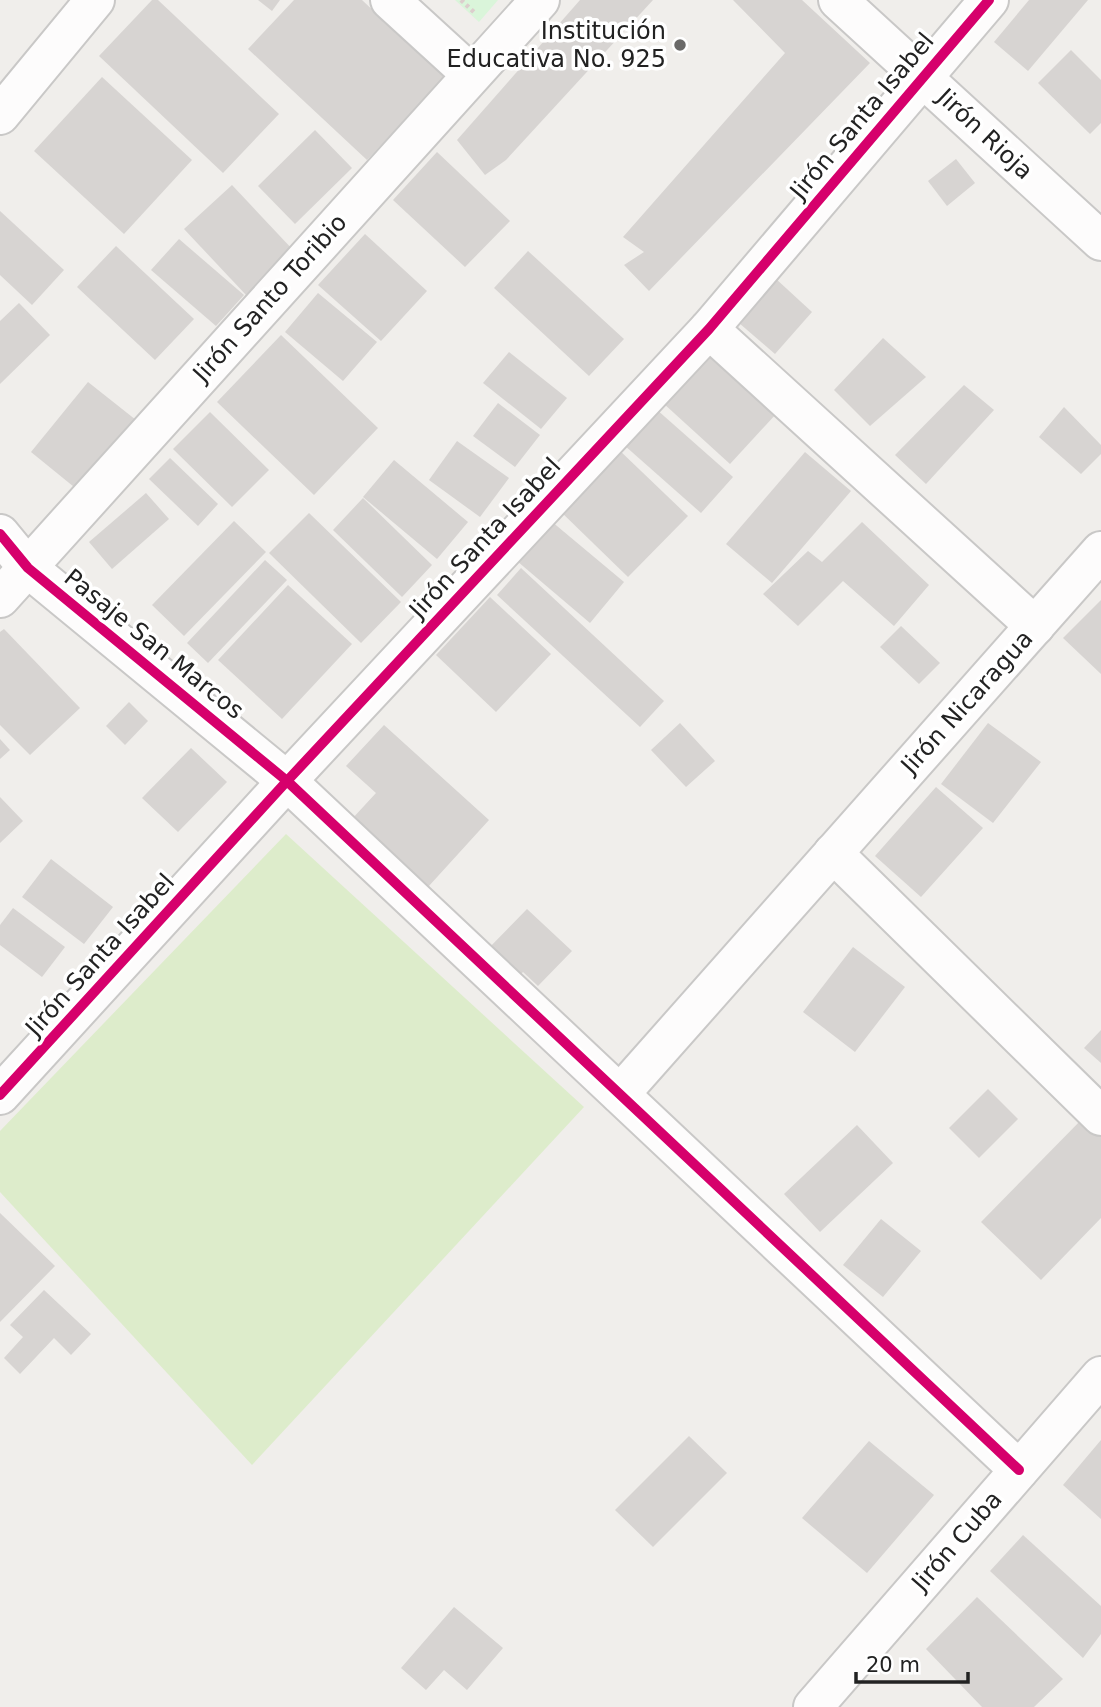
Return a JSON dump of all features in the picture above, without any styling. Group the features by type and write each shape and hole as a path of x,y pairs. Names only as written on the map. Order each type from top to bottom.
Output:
{"street":[{"path":"0,115 95,0"},
{"path":"390,0 471,74"},
{"name":"Jirón Santo Toribio","path":"0,598 540,0"},
{"name":"Jirón Rioja","path":"838,0 1101,241"},
{"name":"Jirón Santa Isabel","path":"0,1095 287,781 709,329 989,0"},
{"path":"709,329 1035,626"},
{"name":"Pasaje San Marcos","path":"0,534 28,568 287,781 1018,1470"},
{"name":"Jirón Nicaragua","path":"620,1094 1101,551"},
{"path":"833,853 1101,1116"},
{"name":"Jirón Cuba","path":"813,1707 1101,1376"}],"green space":[{"path":"455,0 498,0 479,22"},
{"path":"286,834 584,1107 252,1465 0,1192 0,1131"}],"building":[{"path":"152,0 158,0 279,114 223,173 99,56"},
{"path":"258,0 280,0 272,11"},
{"path":"294,0 362,0 445,78 367,160 248,49"},
{"path":"580,0 653,0 506,160 485,175 457,140"},
{"path":"733,0 802,0 870,63 649,291 624,265 644,252 623,237 785,53"},
{"path":"1029,0 1088,0 1028,71 994,42"},
{"path":"1071,50 1101,80 1101,123 1090,134 1038,83"},
{"path":"102,77 192,160 124,234 34,151"},
{"path":"315,130 352,168 295,224 258,186"},
{"path":"437,152 510,221 465,267 393,200"},
{"path":"956,159 975,183 947,206 928,181"},
{"path":"232,185 294,251 246,295 184,229"},
{"path":"0,211 64,270 32,305 0,275"},
{"path":"365,234 427,291 381,341 318,285"},
{"path":"179,239 244,295 216,326 151,270"},
{"path":"116,246 194,319 155,360 77,287"},
{"path":"528,251 624,339 589,376 494,288"},
{"path":"775,278 812,312 775,354 739,323"},
{"path":"318,293 377,342 343,381 285,332"},
{"path":"19,303 50,335 0,384 0,321"},
{"path":"281,335 378,428 314,495 217,402"},
{"path":"883,338 926,377 870,426 834,390"},
{"path":"509,352 567,398 541,429 483,383"},
{"path":"711,352 777,413 730,464 663,403"},
{"path":"88,382 136,420 79,491 31,452"},
{"path":"964,385 994,410 926,484 895,455"},
{"path":"498,403 540,435 515,467 473,436"},
{"path":"1064,407 1101,445 1101,454 1081,474 1039,437"},
{"path":"656,409 733,477 701,513 624,445"},
{"path":"210,412 269,470 232,507 173,449"},
{"path":"457,441 509,478 480,517 429,480"},
{"path":"617,448 688,516 628,577 558,509"},
{"path":"805,452 851,491 772,583 726,544"},
{"path":"170,458 218,504 198,526 149,479"},
{"path":"394,460 468,522 437,559 363,497"},
{"path":"146,493 169,519 112,569 89,542"},
{"path":"363,498 432,565 402,597 333,530"},
{"path":"309,513 401,602 361,643 269,553"},
{"path":"234,521 266,552 184,636 152,605"},
{"path":"551,521 624,582 590,623 517,561"},
{"path":"862,522 929,585 894,626 843,581 798,626 763,594 808,551 822,562"},
{"path":"265,560 287,580 208,663 187,643"},
{"path":"521,568 664,701 640,727 497,595"},
{"path":"288,585 352,644 282,719 218,660"},
{"path":"490,597 551,654 496,712 436,655"},
{"path":"1101,600 1101,674 1063,638"},
{"path":"901,626 940,663 919,684 880,647"},
{"path":"4,629 80,708 30,755 0,725 0,632"},
{"path":"129,702 148,721 125,745 106,726"},
{"path":"680,723 715,761 686,787 651,750"},
{"path":"988,723 1041,762 993,823 941,784"},
{"path":"384,725 489,820 428,887 352,819 376,793 346,766"},
{"path":"0,739 10,750 0,759"},
{"path":"191,748 227,782 178,832 142,798"},
{"path":"936,787 983,828 921,897 875,856"},
{"path":"0,797 23,821 0,843"},
{"path":"51,859 113,907 84,944 22,897"},
{"path":"13,908 65,947 42,977 0,945 0,925"},
{"path":"527,909 572,951 538,986 523,972 513,982 484,953"},
{"path":"853,947 905,987 855,1052 803,1012"},
{"path":"1101,1030 1101,1063 1084,1048"},
{"path":"988,1089 1018,1119 979,1158 949,1128"},
{"path":"1085,1116 1101,1131 1101,1218 1041,1280 981,1222"},
{"path":"857,1125 893,1163 820,1232 784,1194"},
{"path":"0,1213 55,1266 0,1322"},
{"path":"881,1219 921,1251 883,1297 843,1265"},
{"path":"44,1290 91,1334 71,1355 54,1338 20,1374 4,1358 23,1337 10,1325"},
{"path":"689,1436 727,1473 653,1547 615,1510"},
{"path":"1101,1440 1101,1519 1063,1485"},
{"path":"869,1441 934,1495 867,1573 802,1518"},
{"path":"1023,1535 1101,1606 1101,1634 1083,1658 990,1571"},
{"path":"977,1597 1063,1679 1034,1707 982,1707 926,1649"},
{"path":"454,1607 503,1648 467,1690 444,1670 426,1690 401,1668"}],"cycle path":[{"path":"0,1095 287,781 709,329 989,0"},
{"path":"0,534 28,568 287,781 1019,1470"}],"place":[{"name":"Institución Educativa No. 925","path":"680,45"}]}
